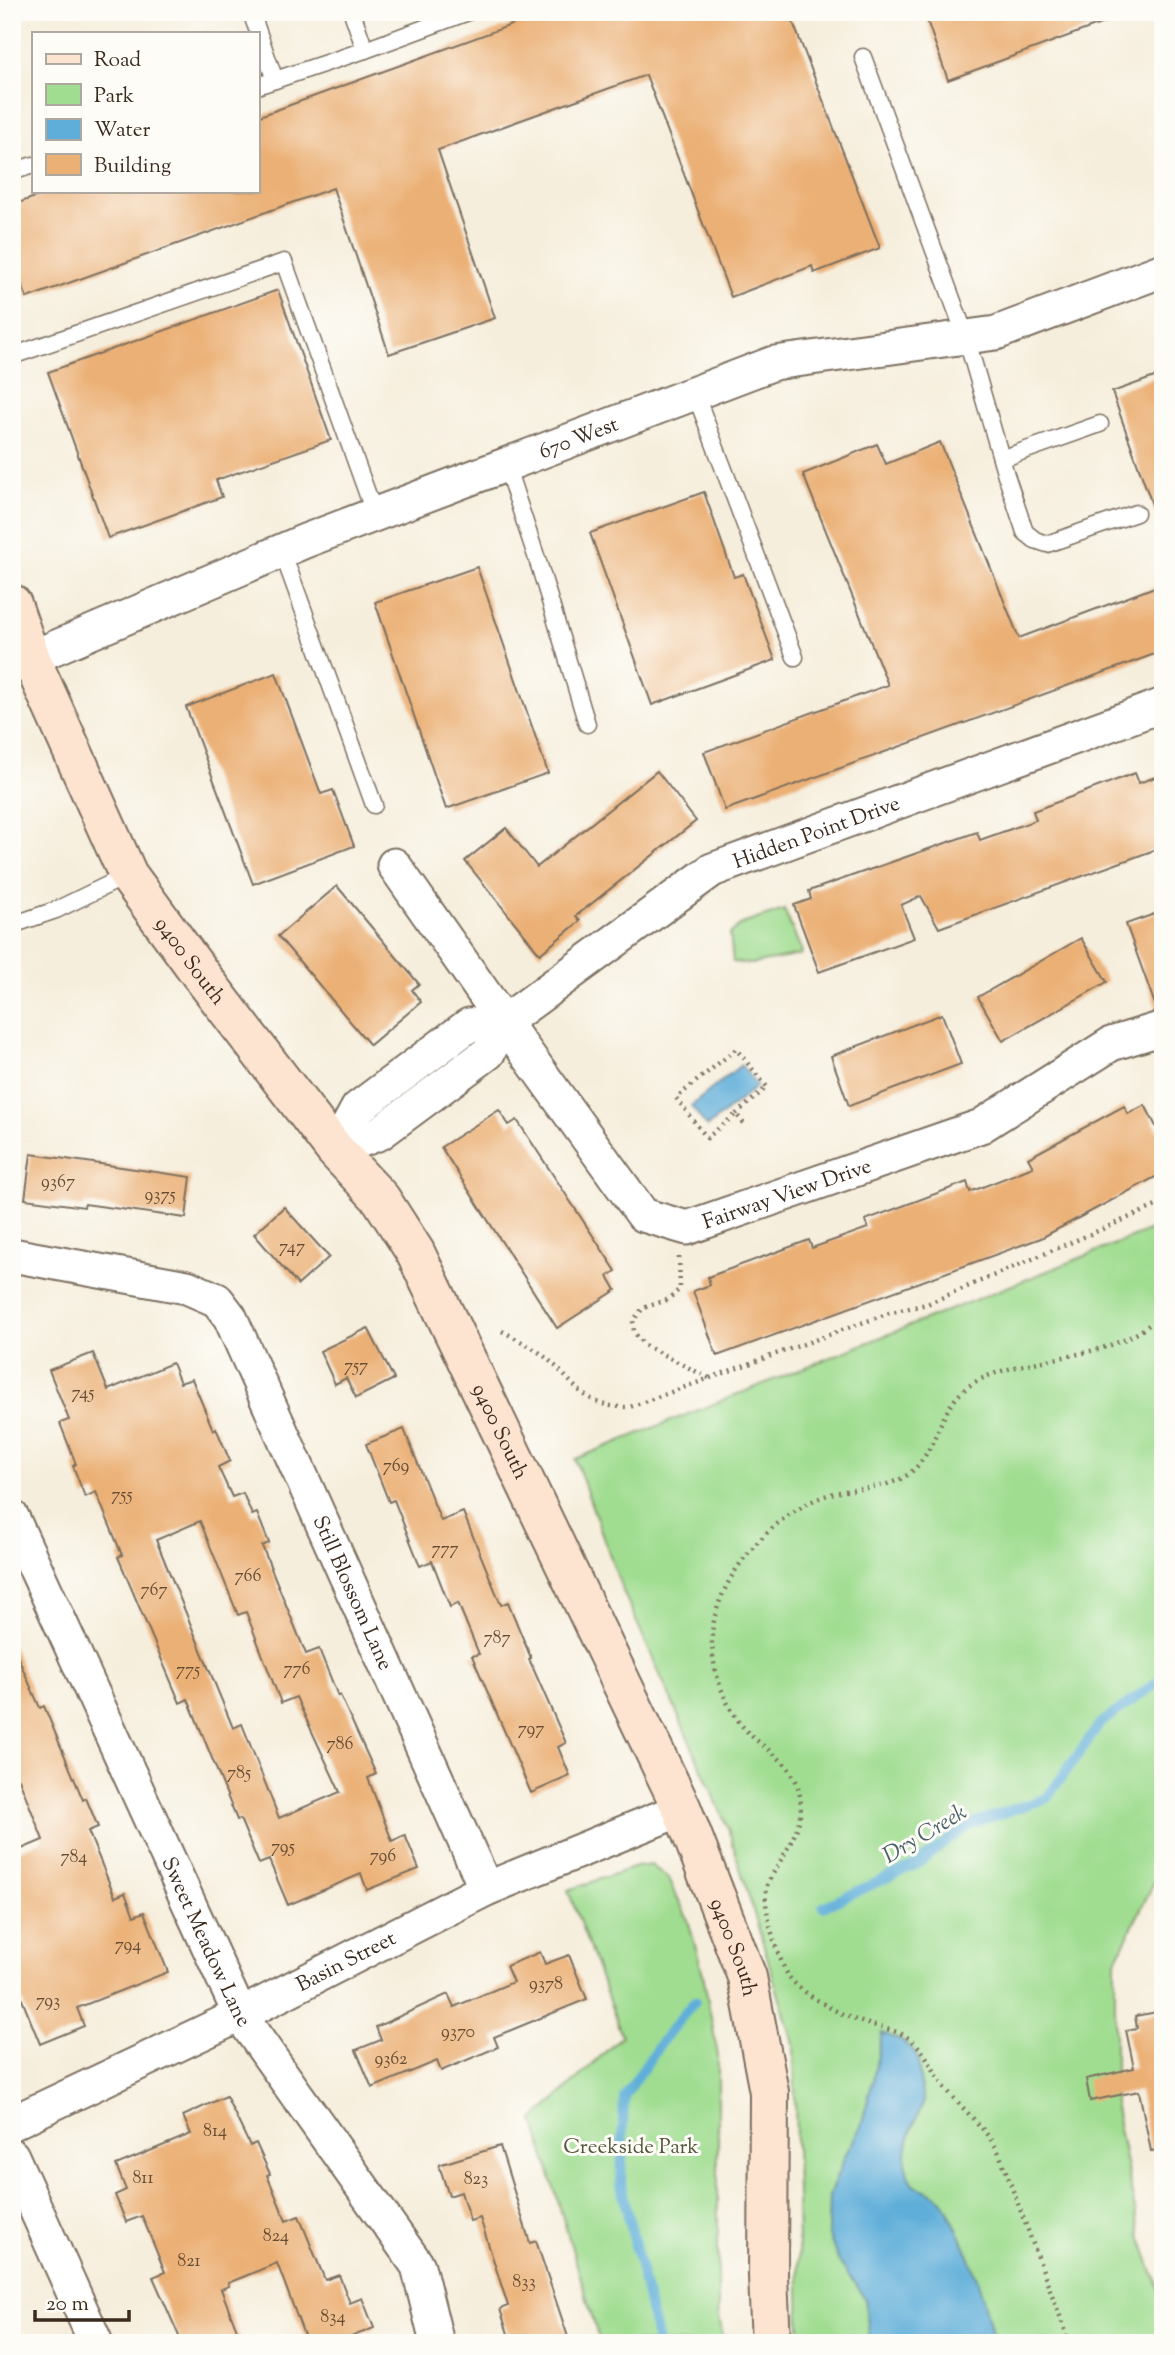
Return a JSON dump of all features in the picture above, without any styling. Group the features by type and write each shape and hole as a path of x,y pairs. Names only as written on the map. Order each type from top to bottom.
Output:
{"street":[{"name":"670 West","path":"22,662 282,551 774,363 996,333 1163,270"},
{"name":"9400 South","path":"12,604 22,662 128,875 335,1150 381,1199 415,1252 682,1809 747,1977 769,2092 768,2276 771,2343"},
{"name":"Hidden Point Drive","path":"335,1150 380,1133 488,1053 503,1023 712,870 1163,705"},
{"name":"Fairway View Drive","path":"394,865 503,1023 643,1215 687,1227 981,1126 1111,1044 1163,1028"},
{"name":"Still Blossom Lane","path":"12,1255 187,1287 217,1300 235,1330 486,1889"},
{"name":"Sweet Meadow Lane","path":"12,1517 240,2015 418,2266 438,2343"},
{"name":"Basin Street","path":"12,2123 240,2015 486,1889 682,1809"},
{"path":"12,2155 96,2343"}],"lane":[{"path":"251,12 258,32"},
{"path":"352,12 365,50"},
{"path":"259,85 468,12"},
{"path":"259,35 275,80"},
{"path":"863,58 966,337 1025,532 1035,540 1047,544 1136,513"},
{"path":"12,172 32,164"},
{"path":"12,356 284,262 375,515"},
{"path":"695,393 795,657"},
{"path":"1001,459 1100,424"},
{"path":"506,465 587,724"},
{"path":"282,551 374,805"},
{"path":"12,925 56,910 128,875"}],"path":[{"path":"736,1049 767,1087 736,1115 707,1138 676,1098 736,1049"},
{"path":"736,1115 744,1124"},
{"path":"502,1331 541,1354 583,1396 611,1408 630,1407 892,1312 927,1304 1163,1203"},
{"path":"679,1251 680,1289 667,1300 643,1308 633,1321 634,1332 644,1345 710,1378"},
{"path":"1070,2343 991,2137 944,2088 925,2054 912,2041 900,2034 855,2020 804,1991 789,1977 766,1908 766,1889 798,1829 801,1812 799,1789 791,1771 780,1757 754,1738 738,1721 725,1698 712,1643 720,1597 742,1559 776,1525 811,1501 834,1494 873,1488 896,1481 912,1472 926,1453 945,1412 958,1395 976,1381 1001,1370 1096,1350 1127,1337 1163,1312"}],"green space":[{"path":"784,910 802,952 800,955 752,964 733,962 730,934 742,924"},
{"path":"1163,1225 1163,1864 1115,1962 1115,2108 1140,2235 1163,2301 1163,2343 800,2343 794,2045 728,1828 622,1589 575,1459"},
{"name":"Creekside Park","path":"651,1865 669,1879 688,1920 703,1974 718,2056 718,2311 724,2343 600,2343 534,2120 622,2036 568,1890 635,1867"}],"water":[{"path":"741,1065 757,1086 707,1127 691,1106"},
{"path":"882,2033 908,2045 918,2059 924,2102 907,2147 908,2175 914,2184 938,2197 946,2207 972,2264 994,2343 870,2343 865,2299 838,2260 828,2233 829,2196 861,2126"}],"building":[{"path":"547,12 789,12 880,248 814,273 812,266 731,297 646,75 438,150 495,318 389,354 333,188 27,298 12,259 12,205 50,192 259,192 259,116"},
{"path":"924,12 1125,12 1125,15 948,80"},
{"path":"278,290 331,440 216,480 222,497 108,538 48,372"},
{"path":"1163,374 1163,523 1159,524 1112,392"},
{"path":"940,442 1019,638 1163,584 1163,651 725,810 704,752 888,685 803,474 877,444 886,464"},
{"path":"704,492 734,577 743,574 775,660 652,705 590,533"},
{"path":"477,567 548,773 446,809 375,602"},
{"path":"276,673 321,794 333,790 354,846 253,884 186,707"},
{"path":"657,771 696,821 576,916 580,921 540,954 465,861 506,828 537,867"},
{"path":"1135,773 1139,783 1155,777 1163,798 1163,847 939,928 921,896 901,905 914,938 819,972 794,905 811,899 809,891 977,832 980,840 1036,820 1033,811"},
{"path":"337,886 419,984 412,990 421,1002 370,1045 278,936"},
{"path":"1163,911 1163,1009 1157,1010 1126,924"},
{"path":"1081,938 1107,982 1003,1041 978,997"},
{"path":"942,1014 961,1064 849,1106 831,1056"},
{"path":"1145,1105 1163,1140 1163,1173 1041,1238 717,1356 693,1291 710,1285 708,1277 809,1240 812,1248 868,1228 865,1220 967,1182 970,1192 1033,1167 1028,1158 1124,1106 1128,1114"},
{"path":"499,1110 509,1125 517,1120 616,1271 608,1276 616,1290 557,1328 441,1147"},
{"path":"31,1154 191,1177 186,1218 25,1199"},
{"path":"284,1207 329,1257 298,1285 254,1234"},
{"path":"368,1328 394,1379 356,1398 346,1378 335,1384 320,1351"},
{"path":"93,1353 108,1390 172,1363 180,1383 192,1379 213,1430 216,1428 230,1461 218,1467 232,1497 243,1493 252,1515 257,1513 269,1543 262,1546 306,1654 319,1649 338,1696 340,1695 376,1774 368,1778 392,1841 405,1835 419,1869 367,1890 361,1874 288,1905 269,1860 259,1864 240,1819 237,1820 188,1699 180,1703 118,1557 122,1555 96,1492 85,1497 60,1423 69,1420 49,1370","holes":["200,1521 238,1615 246,1612 281,1703 296,1697 340,1792 279,1818 242,1724 233,1728 156,1540"]},
{"path":"404,1429 441,1521 463,1512 501,1605 508,1602 531,1658 529,1659 566,1743 558,1747 570,1776 531,1793 472,1656 479,1654 458,1603 450,1607 432,1561 420,1566 394,1500 389,1502 366,1444"},
{"path":"12,1644 40,1708 44,1706 83,1800 86,1798 98,1827 88,1831 115,1897 125,1893 134,1916 144,1912 168,1972 77,2008 84,2026 40,2044 12,1975 12,1853 43,1840 19,1779 12,1782"},
{"path":"540,1952 545,1964 569,1955 587,1999 494,2037 498,2047 441,2071 437,2061 372,2088 356,2050 381,2040 376,2027 448,1994 454,2007 513,1982 506,1966"},
{"path":"1163,2011 1163,2149 1151,2151 1139,2091 1090,2101 1086,2079 1134,2068 1126,2030 1137,2028 1135,2016"},
{"path":"226,2096 250,2146 256,2143 286,2221 299,2216 325,2280 339,2275 350,2303 362,2298 374,2328 336,2343 307,2343 277,2263 228,2283 229,2286 221,2289 242,2343 182,2343 153,2277 165,2272 142,2216 126,2222 115,2195 126,2190 116,2165 191,2134 183,2116"},
{"path":"500,2146 530,2243 536,2241 570,2343 511,2343 500,2309 508,2306 480,2218 470,2221 461,2192 449,2196 439,2165"}],"waterway":[{"name":"Dry Creek","path":"823,1907 917,1864 970,1824 1047,1798 1100,1724 1163,1678"},
{"name":"Dry Creek","path":"658,2343 621,2185 624,2097 662,2041 695,2001"}]}
